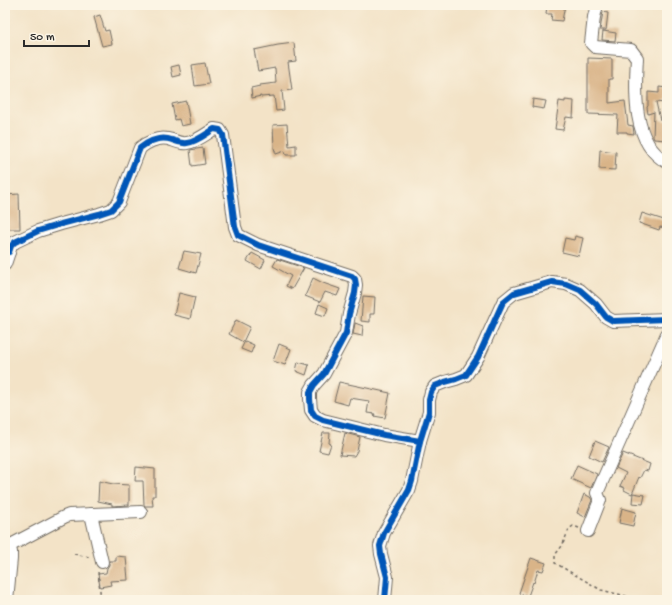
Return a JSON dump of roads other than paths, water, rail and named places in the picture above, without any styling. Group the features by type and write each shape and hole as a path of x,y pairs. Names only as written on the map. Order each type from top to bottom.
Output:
{"street":[{"path":"597,5 594,17 592,43 595,47 631,50 637,58 636,87 640,125 650,148 661,159 667,162"},
{"path":"5,264 7,252 15,242 38,231 111,210 119,202 140,148 147,143 158,139 170,140 178,144 189,143 214,129 220,130 223,135 234,227 238,235 258,245 352,276 355,279 355,293 349,314 346,333 324,374 310,392 311,410 315,416 323,420 384,435 420,441"},
{"path":"385,600 387,577 380,546 384,533 409,490 412,481 420,441 429,412 431,392 435,386 466,374 478,357 503,302 514,293 552,282 566,284 580,290 596,304 606,317 613,321 667,319"},
{"path":"588,531 600,500 597,493 667,334"},
{"path":"7,600 11,552 7,542 39,531 69,515 141,512"},
{"path":"91,514 102,562"}]}
